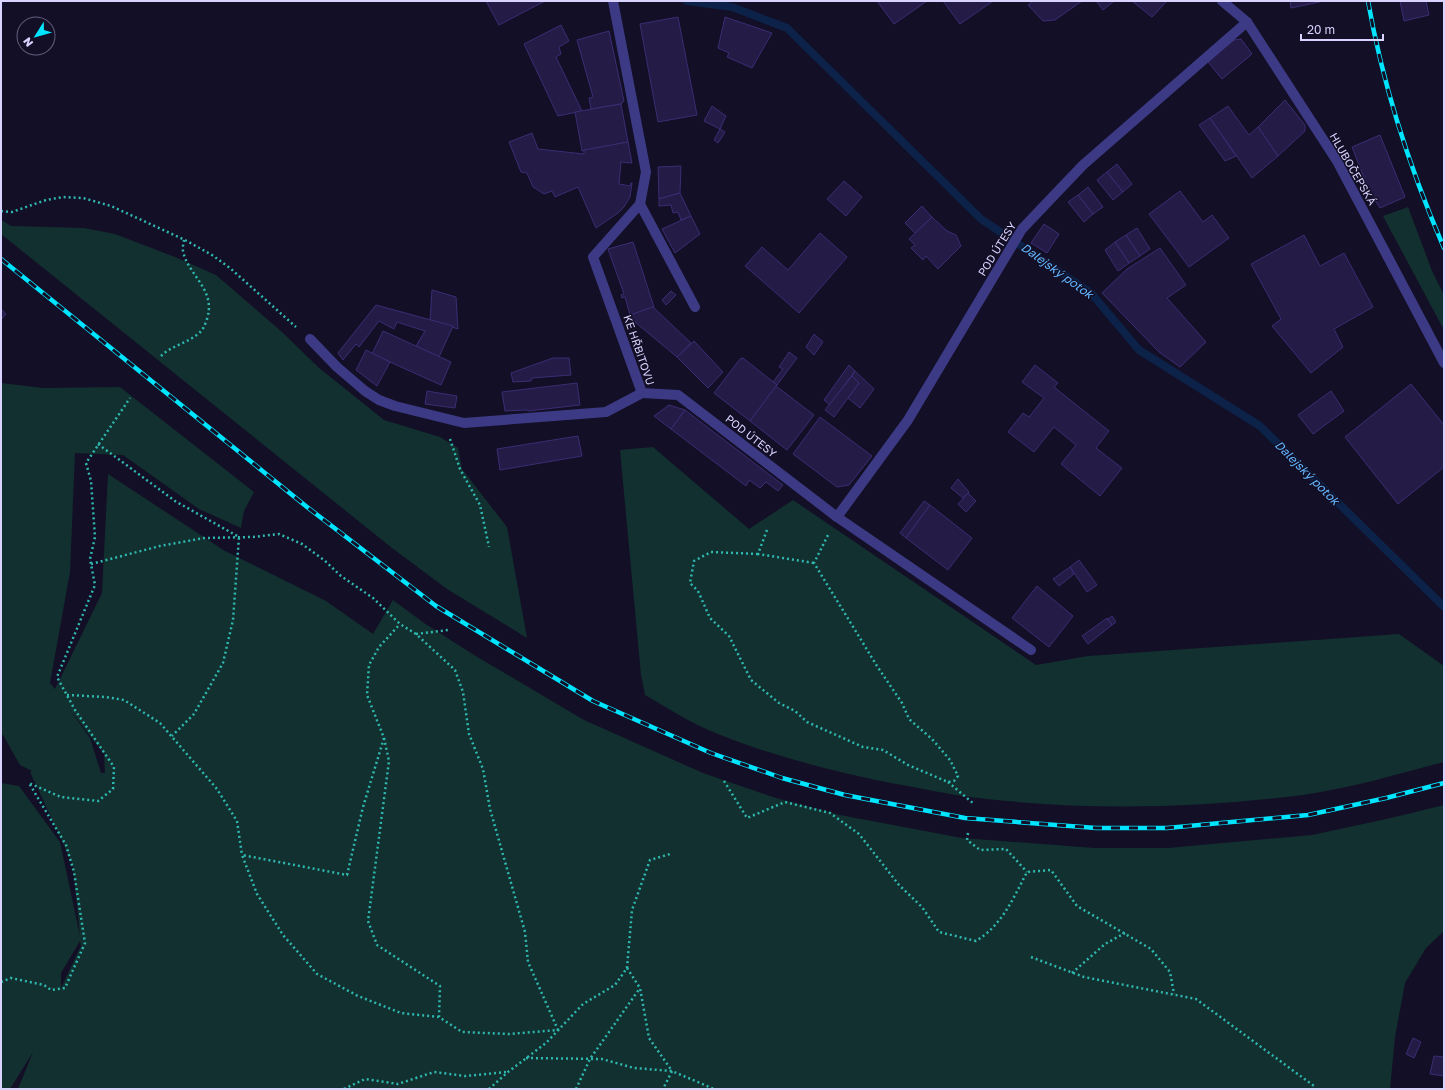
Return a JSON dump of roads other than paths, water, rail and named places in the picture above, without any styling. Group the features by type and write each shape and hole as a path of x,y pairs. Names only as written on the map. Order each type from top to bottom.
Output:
{"street":[{"name":"HLUBOČEPSKÁ","path":"1222,1 1247,22 1337,161 1444,363"},
{"path":"614,3 646,172 640,204 695,307"},
{"name":"POD ÚTESY","path":"837,517 908,420 1022,229 1084,165 1247,22"},
{"name":"KE HŘBITOVU","path":"310,339 337,367 365,391 379,400 395,406 464,424 493,423 606,412 642,393 593,257 640,204"},
{"name":"POD ÚTESY","path":"642,393 678,395 837,517 1031,650"}],"waterway":[{"name":"Dalejský potok","path":"687,1 732,7 787,28 981,219 1091,293 1139,350 1260,426 1444,607"}],"railway":[{"path":"1368,1 1381,64 1399,127 1420,188 1444,248"},
{"path":"1,259 307,507 436,606 593,701 711,753 782,778 845,795 965,818 1096,828 1167,828 1308,815 1386,798 1444,783"}]}
